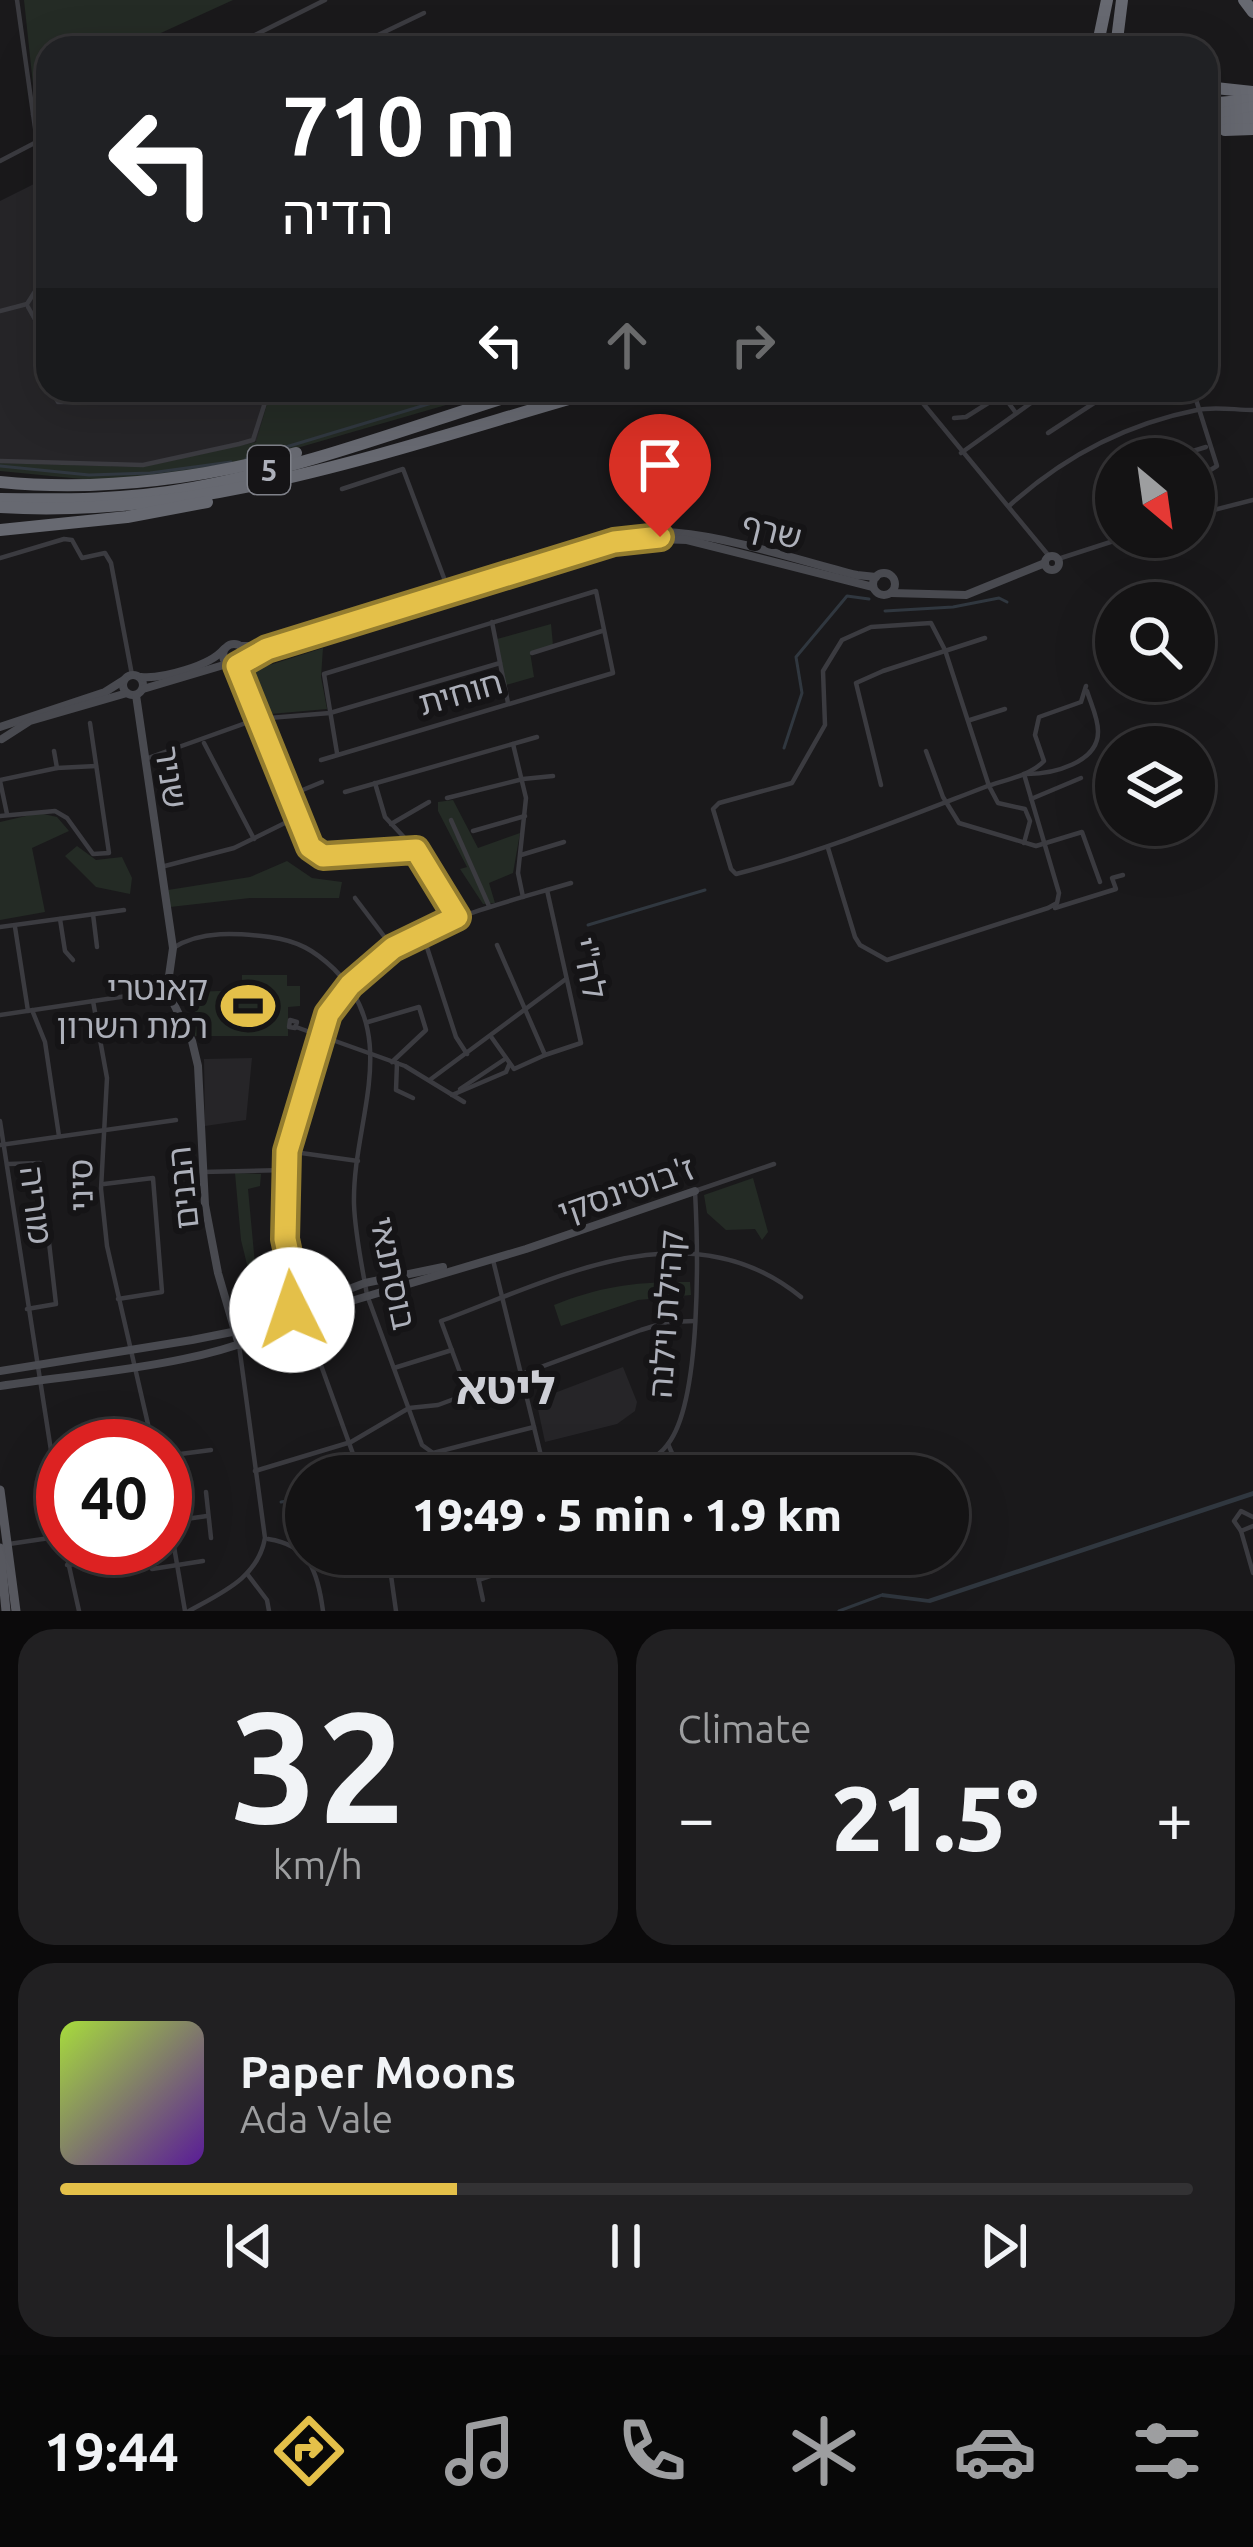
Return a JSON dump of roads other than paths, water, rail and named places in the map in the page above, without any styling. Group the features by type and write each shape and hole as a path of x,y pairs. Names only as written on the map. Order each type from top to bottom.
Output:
{"highway":[{"path":"1117,36 1121,0"},
{"path":"1244,0 1253,12"},
{"path":"1101,36 1106,2"},
{"path":"1218,90 1253,100"},
{"path":"1218,103 1253,100"},
{"path":"1218,113 1253,100"},
{"path":"1218,127 1253,118"},
{"path":"1218,130 1253,129"},
{"name":"5","path":"0,503 192,488 272,469 490,402"},
{"name":"5","path":"0,503 133,506 205,495 557,402"},
{"path":"0,479 65,486 184,478 248,466 483,404"},
{"path":"0,533 203,503 263,489 323,467"}],"main road":[{"path":"0,1490 4,1608"},
{"path":"4,1546 16,1611"}],"street":[{"path":"17,0 36,137"},
{"path":"253,36 325,0"},
{"path":"376,36 424,13"},
{"path":"30,110 36,120"},
{"path":"0,160 36,142"},
{"path":"36,291 30,301 36,320"},
{"path":"0,311 30,301"},
{"path":"0,461 136,465 239,444 253,440 265,402"},
{"path":"921,402 1050,559"},
{"path":"954,418 966,417 986,402"},
{"path":"1008,402 1016,412"},
{"path":"961,453 1031,402"},
{"path":"1048,433 1096,402"},
{"path":"1197,402 1209,438"},
{"path":"1009,506 1048,472 1095,444 1200,409 1253,410"},
{"path":"342,489 404,470 447,586"},
{"path":"1215,510 1253,500"},
{"name":"שרף","path":"0,734 132,677 215,658 232,644 259,646 608,536 643,531 688,535 875,582"},
{"name":"שרף","path":"0,734 630,538 688,540 875,582"},
{"path":"0,558 48,541 72,540 82,558 98,553 109,557 135,692"},
{"path":"893,587 881,595 875,582 886,574 893,587 910,594 966,596 1050,559 1095,546"},
{"path":"337,753 324,674 596,591 604,631 532,652"},
{"path":"491,622 508,704"},
{"path":"1024,843 1030,821 1025,809 998,803 989,786 945,650 931,623 871,627 842,640 823,671 825,725 792,783 713,808 736,874 828,848 884,823 948,802 989,786 1024,774 1058,769 1085,757 1096,742 1098,728 1086,686 1082,702 1041,715 1035,730 1044,761 1058,769"},
{"name":"חוחית","path":"321,760 613,673 604,631"},
{"path":"881,785 856,683 985,638"},
{"path":"236,663 242,646"},
{"path":"224,649 236,663 310,847 323,856 416,850"},
{"path":"145,759 257,719 330,712 500,663"},
{"path":"132,677 135,692"},
{"name":"שניר","path":"135,692 161,866"},
{"path":"968,721 1004,709"},
{"path":"89,723 96,766 109,854 93,854 67,818 55,811 3,815 0,780 57,768 96,766"},
{"path":"345,792 537,737"},
{"path":"203,741 254,839"},
{"path":"513,744 523,779 525,816 518,882 523,897"},
{"path":"54,751 57,768"},
{"path":"926,751 965,828 1045,844 1084,833 1100,882"},
{"path":"1024,774 1044,761"},
{"path":"1022,916 1058,901 1024,774"},
{"path":"448,798 553,776"},
{"path":"1031,799 1082,778"},
{"path":"288,796 322,782"},
{"path":"375,784 382,810 416,850 457,917"},
{"path":"392,824 429,802"},
{"path":"473,831 525,816"},
{"path":"0,1015 167,990 172,948 161,866 214,855 296,818"},
{"path":"451,820 489,906"},
{"path":"521,855 564,842"},
{"path":"828,848 855,937 887,960 1116,889 1112,878 1124,874"},
{"path":"355,1455 302,1313 285,1239 287,1151 328,1014 350,985 393,948 422,932 489,906 571,883"},
{"name":"לח\"י","path":"545,1055 581,1043 547,890"},
{"path":"355,898 393,948"},
{"path":"0,927 124,910"},
{"path":"93,914 97,947"},
{"path":"60,919 65,951 73,960"},
{"path":"15,925 30,1010 45,1042 59,1136"},
{"path":"422,932 456,1037 467,1054"},
{"name":"בוסתנאי","path":"172,948 184,940 219,934 289,940 308,946 350,985 367,1022 372,1055 354,1204 365,1283 422,1444 433,1453 535,1427"},
{"path":"492,1037 514,1069 545,1055 496,945"},
{"path":"58,957 65,951"},
{"path":"431,1079 568,978"},
{"name":"הבנים","path":"167,990 192,1041 198,1066 208,1223 238,1345 265,1538"},
{"name":"סיני","path":"93,1001 107,1078 102,1184 107,1246 146,1419"},
{"path":"367,1022 418,1006 426,1030 395,1063 396,1090 413,1098"},
{"path":"296,1028 395,1063 431,1079 464,1102"},
{"path":"450,1095 506,1072 507,1062"},
{"path":"3,1144 176,1120"},
{"name":"מוריה","path":"0,1121 44,1419"},
{"path":"287,1151 358,1161"},
{"path":"7,1164 40,1163 56,1304 27,1309"},
{"name":"ז'בוטינסקי","path":"302,1313 492,1258 774,1164"},
{"path":"202,1172 286,1170"},
{"path":"102,1184 154,1178 162,1292 118,1299"},
{"name":"קהילת וילנה","path":"653,1455 668,1444 684,1404 699,1253 694,1191"},
{"path":"468,1394 441,1321 627,1256 699,1253 758,1268 801,1297"},
{"path":"492,1258 541,1455"},
{"name":"ז'בוטינסקי","path":"302,1313 365,1283 492,1258"},
{"path":"0,1371 129,1351 302,1313"},
{"path":"0,1386 238,1345 302,1313"},
{"path":"255,1471 351,1442 409,1408 438,1405 667,1322 695,1321"},
{"path":"393,1368 452,1350"},
{"path":"668,1444 673,1455"},
{"path":"192,1452 211,1450"},
{"path":"206,1492 211,1538"},
{"path":"1251,1512 1234,1518 1253,1573"},
{"path":"192,1518 208,1516"},
{"path":"1241,1531 1253,1526 1253,1540"},
{"path":"178,1575 187,1611 248,1575 260,1559 265,1538 290,1543 306,1556 319,1581 323,1611"},
{"path":"4,1546 36,1541"},
{"path":"192,1563 203,1561"},
{"path":"70,1575 79,1611"},
{"path":"248,1575 268,1600 269,1611"},
{"path":"391,1575 396,1611"},
{"path":"478,1575 483,1600"},
{"path":"479,1580 493,1575"}],"waterway":[{"path":"246,459 435,402"},
{"path":"0,466 89,475 231,462"},
{"path":"784,748 802,693 796,657 847,596 869,599"},
{"path":"885,611 953,607 999,598 1007,602"},
{"path":"588,925 705,890"},
{"path":"281,1502 285,1501"},
{"path":"839,1611 882,1595"}],"place":[{"name":"קאנטרי רמת השרון","path":"248,1006"}],"district":[{"name":"ליטא","path":"506,1387"}]}
